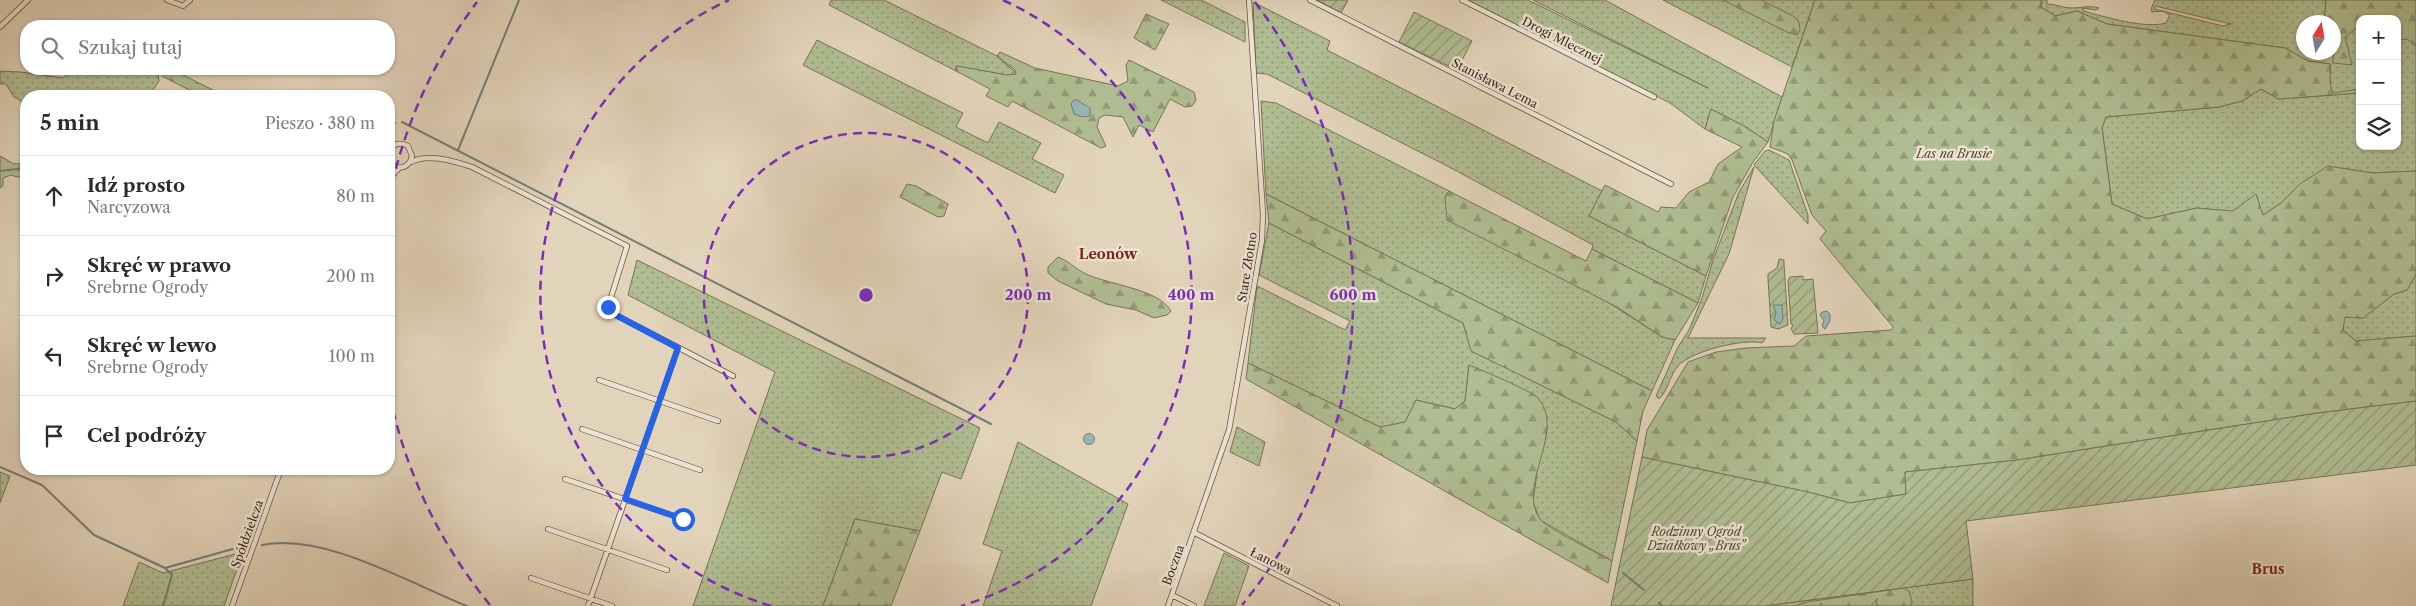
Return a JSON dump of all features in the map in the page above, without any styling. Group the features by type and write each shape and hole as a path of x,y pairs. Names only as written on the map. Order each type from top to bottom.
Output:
{"street":[{"path":"0,27 28,0"},
{"path":"167,0 177,5 186,5 190,0"},
{"name":"Stare Złotno","path":"1195,532 1229,430 1262,240 1249,0"},
{"name":"Stanisława Lema","path":"1310,0 1671,184"},
{"name":"Drogi Mlecznej","path":"1462,0 1654,97"},
{"path":"395,145 408,146 412,153 422,158 462,163 472,167 627,246 608,310 733,376"},
{"path":"395,166 399,168 406,167 410,162 412,153"},
{"path":"410,162 422,158"},
{"path":"395,172 399,168"},
{"path":"588,606 678,348"},
{"path":"599,380 718,421"},
{"path":"582,429 700,470"},
{"name":"Spółdzielcza","path":"232,606 279,475"},
{"path":"565,479 683,519"},
{"path":"548,530 667,570"},
{"name":"Boczna","path":"1168,606 1195,532"},
{"name":"Łanowa","path":"1195,532 1337,606"},
{"path":"531,578 612,606"},
{"path":"1172,595 1194,606"}],"green space":[{"path":"831,0 884,0 997,56 1017,74 1007,75 956,66 956,71 829,5"},
{"path":"1161,0 1201,0 1245,22 1245,42"},
{"path":"1317,0 1348,0 1341,13"},
{"path":"1468,0 1528,0 1708,88 1533,0 1605,0 1782,97 1768,142 1744,126 1711,109 1705,129 1670,103"},
{"path":"1663,0 1815,0 1792,67"},
{"path":"1723,0 1761,0 1793,16 1799,22 1800,30 1797,35 1787,32"},
{"name":"Las na Brusie","path":"1815,0 2041,0 2041,7 2055,16 2077,11 2107,24 2285,48 2296,54 2296,60 2330,64 2330,82 2333,93 2356,90 2356,93 2279,99 2261,89 2242,101 2219,107 2106,117 2102,128 2112,204 2147,219 2197,208 2233,211 2256,194 2263,215 2281,203 2300,184 2328,166 2373,173 2416,171 2416,274 2407,290 2394,294 2363,318 2345,317 2343,330 2356,341 2416,336 2416,401 2318,413 2017,460 1905,472 1906,494 1850,503 1808,492 1642,457 1647,430 1688,362 1716,352 1746,348 1794,346 1806,336 1891,330 1893,327 1820,239 1826,231 1812,215 1792,160 1788,154 1770,147 1774,121"},
{"path":"2041,0 2047,0 2047,4 2068,8 2095,7 2099,8 2096,10 2082,8 2084,11 2136,23 2166,23 2170,15 2164,11 2223,26 2231,24 2155,6 2154,9 2162,11 2152,12 2151,9 2155,0 2326,0 2325,15 2296,15 2296,54 2285,48 2107,24 2077,11 2055,16 2041,7"},
{"path":"2326,0 2416,0 2416,46 2407,39 2401,40 2401,15 2356,15 2356,28 2345,37 2352,65 2333,63 2333,60 2341,60 2341,15 2325,15"},
{"path":"1253,2 1330,41 1327,50 1602,191 1589,216 1706,276 1698,303 1592,249 1593,245 1455,170 1267,74 1256,73"},
{"path":"1414,12 1472,41 1457,70 1399,42"},
{"path":"1146,14 1169,24 1155,50 1134,38"},
{"path":"2356,28 2356,90 2333,94 2330,83 2330,64 2306,60 2341,59 2351,65 2345,36"},
{"path":"2407,39 2416,46 2416,171 2373,173 2341,168 2300,184 2281,203 2263,215 2197,208 2147,219 2112,204 2102,127 2106,117 2219,107 2242,101 2261,89 2279,99 2356,93 2356,150 2401,150 2401,40"},
{"path":"817,40 963,113 956,127 988,143 999,122 1041,143 1032,159 1064,175 1055,193 803,65"},
{"path":"1000,52 1035,68 1118,86 1128,81 1126,65 1129,60 1194,92 1196,100 1192,106 1185,107 1170,99 1153,132 1139,125 1133,137 1123,117 1105,115 1099,118 1097,127 1106,146 1101,148 1012,101 1008,107 986,96 990,89 956,71 957,66 1007,75 1016,74 1015,70 997,56"},
{"path":"0,71 20,72 20,75 42,75 63,78 66,75 158,75 159,81 153,90 20,90 20,100 14,97 6,84 0,84"},
{"path":"183,75 213,90 189,90 162,76"},
{"path":"1261,101 1276,103 1449,191 1445,197 1662,337 1675,340 1652,391 1266,194"},
{"path":"1711,109 1744,126 1768,142 1753,162 1733,197 1706,276 1589,216 1605,185 1658,212 1661,207 1676,208 1689,192 1709,182 1718,164 1742,147 1705,129"},
{"path":"1769,150 1789,160 1808,215 1808,224 1754,165 1765,151"},
{"path":"0,156 14,164 20,164 20,177 11,175 3,178 3,186 0,188"},
{"path":"1754,167 1729,254 1688,338 1766,338 1762,343 1744,342 1718,347 1685,360 1675,370 1665,392 1659,399 1656,396 1678,347 1689,330 1739,192"},
{"path":"907,184 916,186 948,204 944,216 938,217 900,197"},
{"path":"1449,191 1586,261 1592,249 1698,303 1675,340 1662,337 1617,307 1447,220 1445,197"},
{"path":"1266,194 1652,391 1643,411 1637,441 1616,422 1471,351 1463,323 1269,223"},
{"path":"1269,223 1463,323 1472,351 1616,422 1637,441 1612,561 1540,520 1533,502 1537,473 1469,365 1465,401 1455,409 1416,400 1405,423 1380,427 1248,363 1257,286 1345,330 1350,321 1259,275"},
{"path":"1058,257 1080,271 1094,277 1155,297 1171,311 1167,315 1154,318 1136,310 1106,304 1058,281 1048,273 1048,267"},
{"path":"1779,259 1784,260 1788,325 1778,329 1771,327 1768,274 1777,268"},
{"path":"637,260 980,428 961,479 942,472 920,531 855,519 823,606 693,606 775,372 628,295"},
{"path":"2416,274 2416,336 2356,341 2343,330 2344,317 2363,318 2394,294 2407,290"},
{"path":"1803,276 1803,280 1813,279 1818,333 1794,334 1791,329 1793,325 1791,324 1788,281 1790,277"},
{"path":"1248,363 1380,427 1405,422 1416,400 1455,409 1465,401 1469,365 1534,395 1538,398 1545,411 1547,426 1545,442 1536,474 1534,505 1540,519 1544,523 1612,561 1608,583 1246,379"},
{"name":"Rodzinny Ogród Działkowy „Brus”","path":"2416,401 2416,465 1966,521 1973,579 1764,606 1611,606 1642,457 1808,492 1850,503 1906,494 1905,472 2017,460 2318,413"},
{"path":"1237,427 1265,442 1259,466 1230,452"},
{"path":"1018,442 1128,504 1091,606 983,606 1002,551 983,544"},
{"path":"0,472 10,476 0,503"},
{"path":"855,519 920,531 891,606 823,606"},
{"path":"243,552 224,606 123,606 139,562 163,573"},
{"path":"1224,553 1249,566 1235,606 1204,606"},
{"path":"1973,579 1973,606 1764,606"},
{"path":"1903,588 1909,591 1912,602 1910,606 1876,606 1877,599 1871,606 1795,606 1807,602"}],"water":[{"path":"1075,99 1090,108 1090,116 1082,117 1074,114 1071,104"},
{"path":"1773,305 1782,305 1783,319 1780,324 1774,320 1776,313"},
{"path":"1827,311 1830,314 1830,321 1825,329 1822,326 1824,321 1820,315 1822,312"},
{"path":"1089,433 1095,439 1089,445 1083,439"}],"waterway":[{"path":"458,150 519,0"},
{"path":"402,122 991,424"},
{"path":"0,171 20,169"},
{"path":"0,467 42,485 94,535 165,568 240,547"},
{"path":"262,545 286,543 312,546 338,553 393,573 467,606"},
{"path":"163,606 172,575 165,568"},
{"path":"1623,573 1644,590"},
{"path":"1659,603 1662,606"}],"district":[{"name":"Leonów","path":"1108,254"},
{"name":"Brus","path":"2268,569"}],"route":[{"path":"608,307 610,312 678,348 625,499 683,519"}]}
